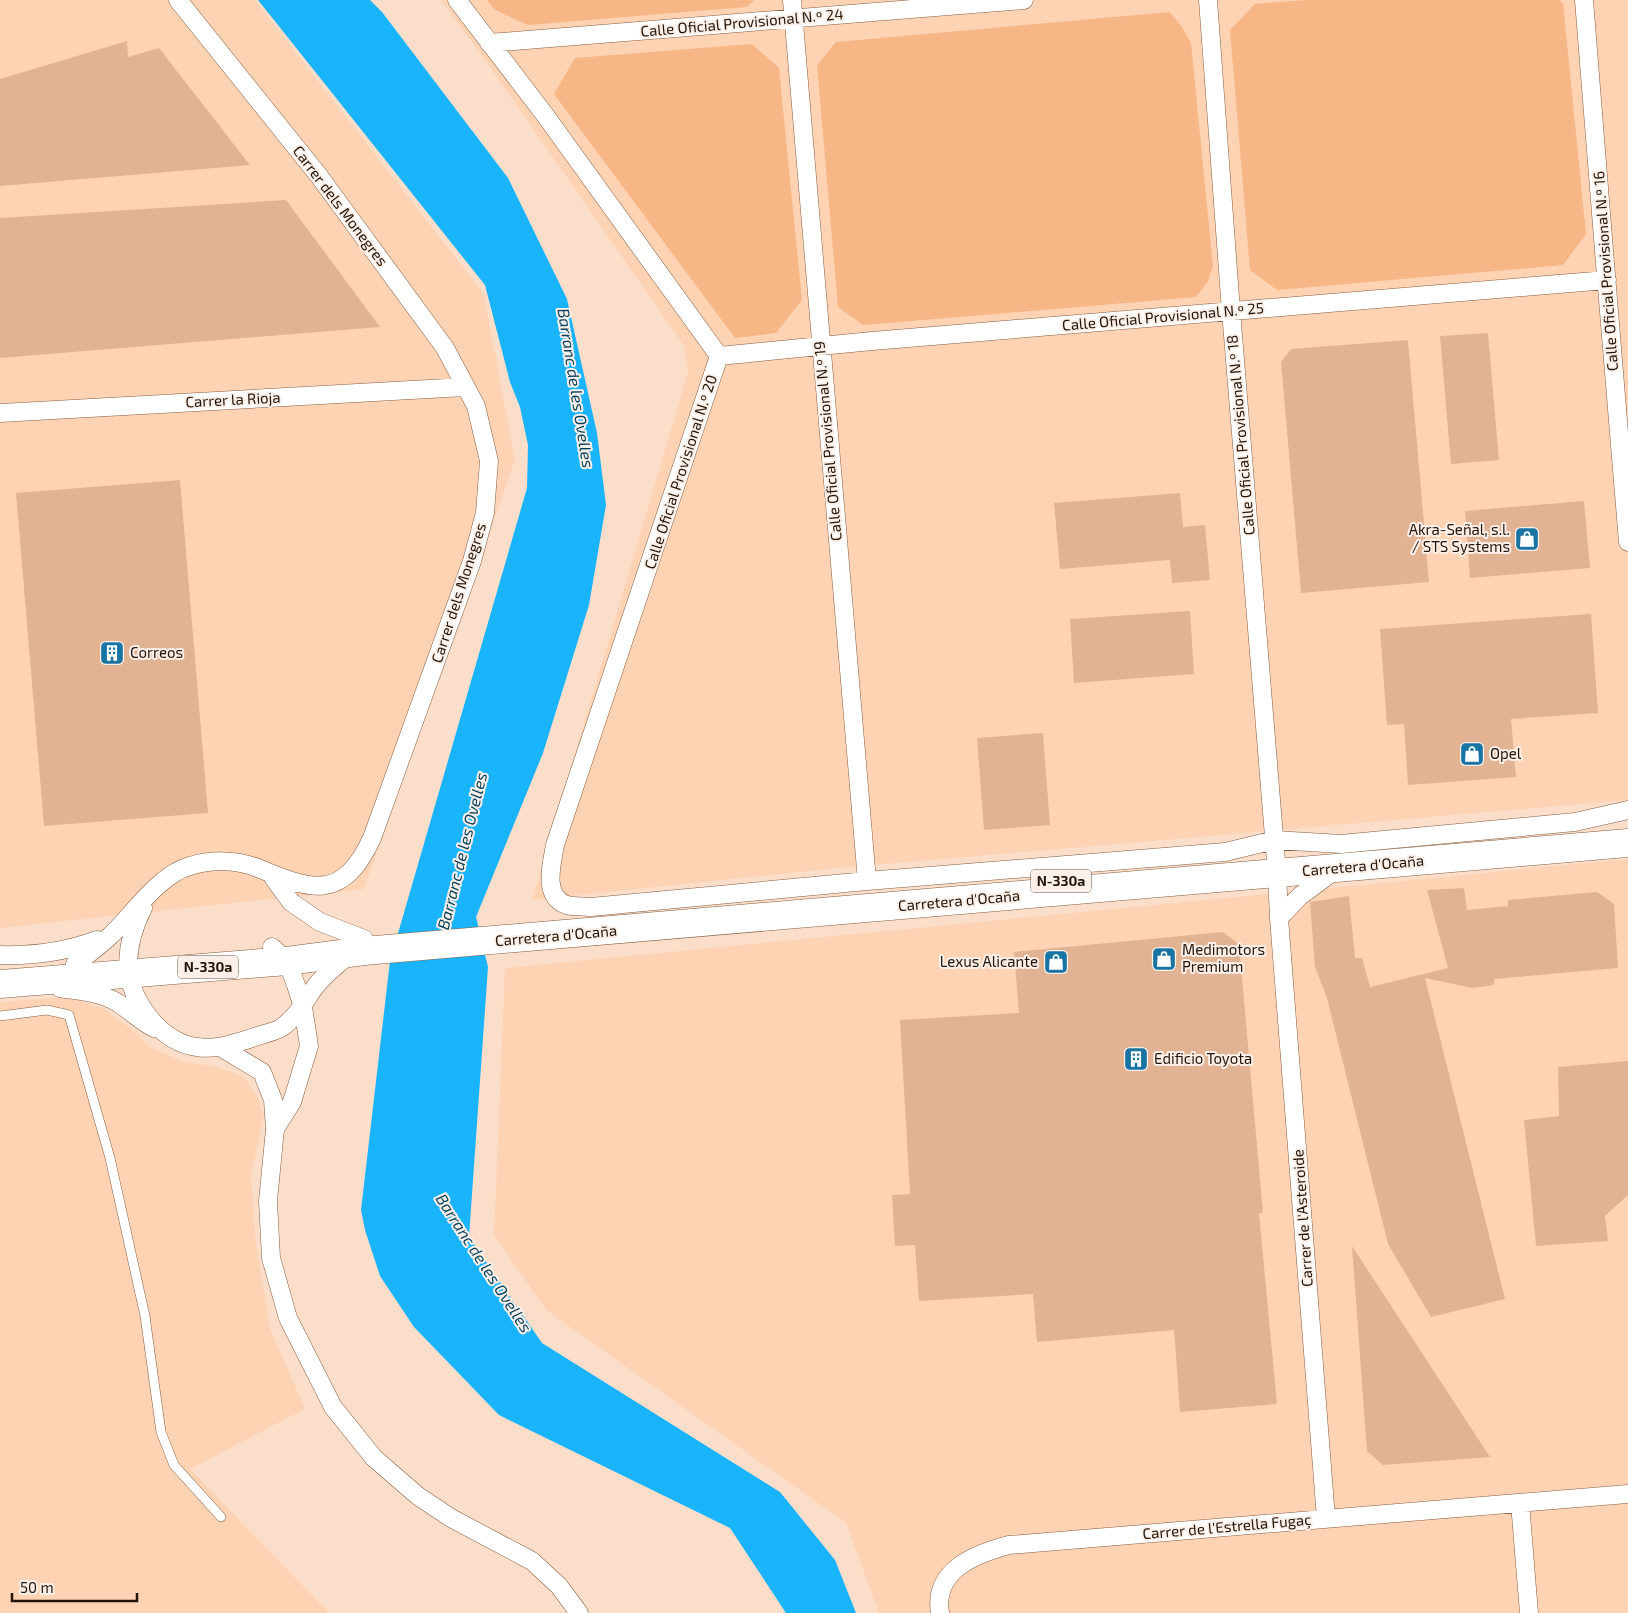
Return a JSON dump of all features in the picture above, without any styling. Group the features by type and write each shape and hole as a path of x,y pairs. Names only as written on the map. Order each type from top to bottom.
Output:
{"main road":[{"name":"Carretera d'Ocaña","path":"0,984 129,966 359,948 1276,859 1628,841"},
{"name":"Carretera d'Ocaña","path":"1276,859 1339,868 1628,841"},
{"name":"Carretera d'Ocaña","path":"0,971 36,961 129,966"}],"street":[{"name":"Carrer dels Monegres","path":"151,892 188,866 209,861 234,862 257,868 272,876 310,888 328,885 347,875 363,858 372,838 472,562 485,513 489,461 476,406 444,348 319,176 178,0"},
{"name":"Calle Oficial Provisional N.º 20","path":"457,0 546,115 719,356 555,845 550,879 554,894"},
{"name":"Calle Oficial Provisional N.º 19","path":"792,0 867,881"},
{"name":"Calle Oficial Provisional N.º 24","path":"489,43 1024,0"},
{"name":"Calle Oficial Provisional N.º 18","path":"1208,0 1231,312 1276,859"},
{"name":"Calle Oficial Provisional N.º 16","path":"1584,0 1607,280 1609,332 1628,542"},
{"name":"Calle Oficial Provisional N.º 25","path":"719,356 821,345 1607,280"},
{"name":"Carrer la Rioja","path":"0,413 465,387"},
{"name":"Carretera d'Ocaña","path":"554,894 566,905 591,907 867,881 1225,852 1276,859 1342,844 1575,822 1628,810"},
{"name":"Carrer de l'Asteroide","path":"1276,859 1326,1518"},
{"path":"1279,918 1300,896 1339,868"},
{"name":"Carretera d'Ocaña","path":"272,876 291,902 359,948"},
{"name":"Carretera d'Ocaña","path":"0,955 36,961 110,936 151,892"},
{"path":"151,892 134,927 129,966 132,985 146,1011 160,1031"},
{"path":"76,964 110,936"},
{"path":"0,992 55,987 90,992 117,1002 139,1020 196,1047 222,1048 280,1028 303,1007 313,990 359,948"},
{"path":"275,1129 292,1102 310,1046 303,1007 279,954"},
{"path":"222,1048 262,1072 273,1100 275,1129 268,1201 272,1258 288,1318 333,1407 374,1458 418,1496 451,1518 532,1561 559,1586 579,1613"},
{"name":"Carrer de l'Estrella Fugaç","path":"940,1613 938,1604 945,1579 958,1565 984,1551 1009,1545 1628,1494"},
{"path":"1520,1502 1529,1613"}],"lane":[{"path":"0,1016 47,1010 69,1015 116,1186 145,1316 161,1432 174,1465 221,1517"}],"shaded area":[{"path":"0,0 255,0 484,294 515,460 364,889 0,928"},
{"path":"441,0 1628,0 1628,800 838,868 532,900 688,372 684,346 478,50"},
{"path":"487,0 754,0 747,7 528,25 495,10"},
{"path":"1305,0 1559,0 1563,3 1586,234 1563,265 1277,290 1250,270 1230,30 1255,4"},
{"path":"1170,12 1182,27 1191,43 1213,266 1208,281 1196,297 863,325 838,307 817,65 836,42"},
{"path":"752,44 779,68 802,300 776,333 735,338 554,94 575,58"},
{"path":"1628,859 1628,1613 879,1613 846,1523 546,1310 494,1235 505,968"},
{"path":"66,997 103,1008 130,1028 150,1047 181,1061 218,1067 244,1077 257,1096 264,1116 251,1175 256,1243 270,1328 305,1409 190,1469 329,1613 0,1613 0,1002"}],"water":[{"name":"Barranc de les Ovelles","path":"258,0 370,0 382,12 508,178 567,299 597,433 606,505 589,605 543,753 476,917 488,967 469,1237 542,1343 780,1492 835,1560 856,1613 786,1613 730,1528 499,1415 414,1327 380,1276 365,1230 361,1210 390,961 527,488 528,445 520,407 510,382 485,285"}],"building":[{"path":"127,41 128,57 159,48 250,165 0,186 0,79"},
{"path":"286,200 380,327 0,358 0,218"},
{"path":"1488,333 1499,460 1451,464 1440,336"},
{"path":"1408,340 1429,582 1301,593 1281,362 1291,349"},
{"name":"Correos","path":"180,480 208,813 44,826 16,493"},
{"path":"1180,493 1183,527 1205,525 1210,580 1172,583 1170,560 1060,569 1054,503"},
{"name":"Akra-Señal, s.l. / STS Systems","path":"1584,501 1590,568 1470,578 1465,511"},
{"path":"1190,611 1194,674 1074,683 1070,619"},
{"path":"1591,614 1598,713 1511,719 1516,777 1408,785 1404,724 1387,725 1380,629"},
{"path":"1043,733 1050,825 984,830 977,738"},
{"path":"1464,888 1467,910 1508,906 1508,900 1597,892 1614,904 1618,968 1494,979 1494,985 1472,988 1425,978 1505,1299 1431,1317 1388,1244 1327,998 1315,967 1310,902 1349,896 1355,958 1362,958 1370,987 1448,968 1427,890"},
{"path":"1223,932 1239,944 1263,1213 1259,1213 1277,1404 1180,1412 1174,1330 1037,1342 1033,1294 919,1301 915,1245 895,1246 892,1195 910,1194 900,1020 1019,1013 1014,952"},
{"path":"1628,1061 1628,1195 1605,1216 1608,1241 1536,1246 1524,1120 1559,1116 1558,1067"},
{"path":"1352,1246 1490,1457 1383,1465 1367,1451"}],"place":[{"name":"Akra-Señal, s.l. / STS Systems","path":"1527,539"},
{"name":"Correos","path":"112,653"},
{"name":"Opel","path":"1472,754"},
{"name":"Medimotors Premium","path":"1164,959"},
{"name":"Lexus Alicante","path":"1056,962"},
{"name":"Edificio Toyota","path":"1136,1059"}]}
